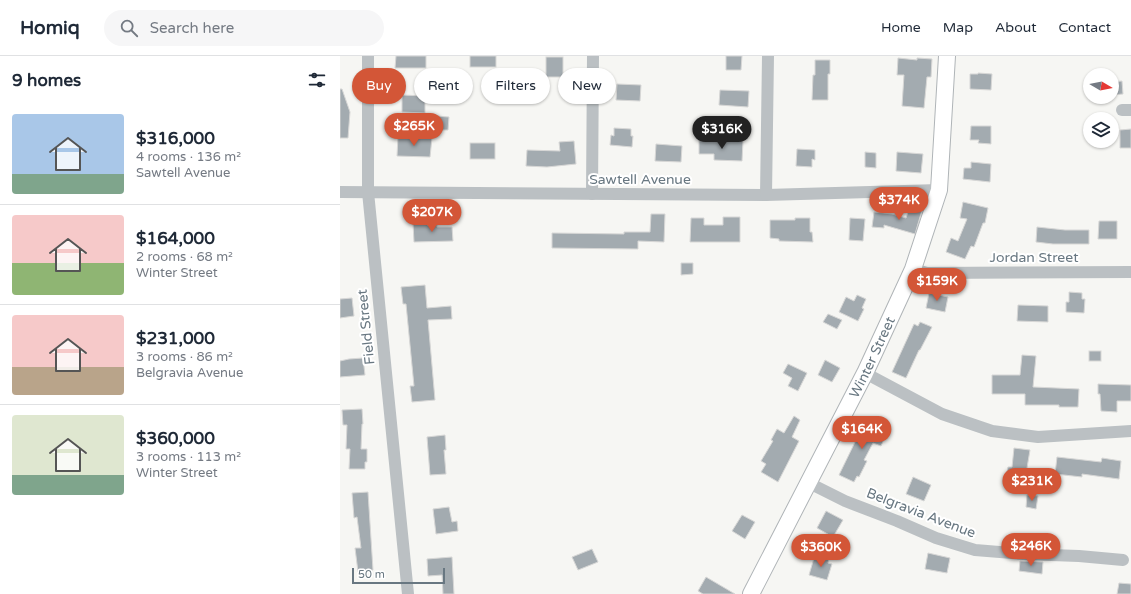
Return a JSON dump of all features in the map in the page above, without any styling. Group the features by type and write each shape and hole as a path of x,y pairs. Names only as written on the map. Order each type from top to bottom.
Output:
{"main road":[{"name":"Winter Street","path":"751,594 865,373 913,269 939,190 947,56"}],"street":[{"name":"Field Street","path":"368,56 368,192 408,594"},
{"path":"592,194 593,56"},
{"path":"766,195 768,56"},
{"name":"Sawtell Avenue","path":"340,192 766,195 939,190"},
{"name":"Jordan Street","path":"913,269 927,273 1131,272"},
{"path":"865,373 942,414 992,431 1038,437 1131,431"},
{"name":"Belgravia Avenue","path":"809,483 845,501 936,538 975,550 1123,560"}],"building":[{"path":"396,56 426,56 426,68 395,68"},
{"path":"470,56 496,56 496,67 470,67"},
{"path":"726,56 742,56 741,70 726,70"},
{"path":"546,57 563,57 563,68 558,68 558,77 550,77 550,68 546,68"},
{"path":"898,58 917,60 917,58 932,59 931,77 927,77 924,108 902,106 904,75 897,75"},
{"path":"815,60 830,60 830,74 828,74 828,100 812,100"},
{"path":"970,74 992,74 991,90 970,89"},
{"path":"1119,81 1122,81 1123,94 1119,94"},
{"path":"617,84 641,85 640,101 616,100"},
{"path":"340,89 342,89 350,112 348,138 340,138"},
{"path":"720,90 749,91 748,107 719,105"},
{"path":"406,95 414,96 414,104 425,104 425,113 402,112 402,104 406,104"},
{"path":"435,116 449,117 448,130 434,130"},
{"path":"971,126 991,126 991,144 978,143 979,140 970,140"},
{"path":"614,128 631,129 631,136 633,136 632,147 610,145 611,135 614,136"},
{"path":"1131,129 1131,148 1120,148 1120,130"},
{"path":"398,136 432,138 430,157 397,156"},
{"path":"699,140 743,141 742,161 714,160 714,154 699,154"},
{"path":"574,141 576,164 547,167 526,166 527,150 560,151 559,142"},
{"path":"470,143 495,143 495,159 470,159"},
{"path":"656,144 682,146 681,162 655,161"},
{"path":"797,149 815,150 815,160 812,159 812,167 796,166"},
{"path":"865,152 876,153 876,168 865,167"},
{"path":"897,152 923,154 921,173 896,171"},
{"path":"971,162 991,164 990,182 963,179 964,168 971,168"},
{"path":"963,202 988,208 985,223 983,223 974,247 971,246 965,259 946,252 951,238 958,241 967,219 960,218"},
{"path":"910,206 922,210 915,234 884,225 884,228 872,227 874,212 892,214 906,218"},
{"path":"651,214 665,214 664,242 638,241 638,249 552,248 552,233 624,234 624,232 650,232"},
{"path":"723,217 740,217 740,242 690,242 691,218 704,218 704,225 723,225"},
{"path":"795,218 810,218 810,232 812,232 813,242 779,241 779,239 770,238 770,220 795,220"},
{"path":"850,218 865,219 863,241 849,240"},
{"path":"1099,221 1117,221 1117,239 1098,239"},
{"path":"413,223 427,223 427,225 437,225 437,227 452,227 453,241 414,242"},
{"path":"1037,227 1065,230 1089,230 1089,244 1053,244 1036,242"},
{"path":"681,263 693,263 693,274 681,275"},
{"path":"425,285 427,308 451,306 452,319 428,320 435,400 412,402 410,386 414,386 406,304 403,304 401,287"},
{"path":"1069,292 1082,293 1082,299 1085,299 1084,313 1066,312 1066,302 1069,302"},
{"path":"929,293 948,297 945,312 926,308"},
{"path":"857,295 866,299 862,308 864,309 858,321 839,312 846,297 854,301"},
{"path":"352,298 354,316 340,318 340,299"},
{"path":"1018,305 1048,306 1048,322 1017,321"},
{"path":"828,314 842,320 837,329 823,322"},
{"path":"920,322 932,327 906,378 892,372 914,324 918,326"},
{"path":"1089,351 1101,351 1101,361 1089,361"},
{"path":"1022,355 1036,356 1033,387 1079,389 1078,407 1059,407 1059,405 1025,405 1025,394 992,394 992,375 1020,375"},
{"path":"363,358 365,375 340,377 340,361"},
{"path":"825,360 840,368 832,382 818,375"},
{"path":"788,364 807,373 798,391 788,386 792,378 783,373"},
{"path":"1098,384 1131,385 1131,401 1117,401 1117,412 1101,411"},
{"path":"362,409 363,424 361,449 367,449 367,462 365,462 365,469 349,469 350,449 346,449 347,425 343,425 342,410"},
{"path":"794,416 800,420 792,437 799,441 778,482 761,472 766,464 761,461 773,441 771,440 777,429 784,433"},
{"path":"864,421 888,430 881,446 873,443 864,460 867,461 859,477 857,476 854,482 839,475"},
{"path":"445,435 446,450 444,450 446,474 430,475 427,437"},
{"path":"1014,448 1030,450 1026,474 1018,473 1016,485 1005,483 1008,467 1012,467"},
{"path":"1057,457 1101,462 1102,458 1121,461 1119,479 1082,474 1082,477 1055,474"},
{"path":"913,477 931,485 924,501 906,494"},
{"path":"368,492 373,570 358,572 355,548 361,548 357,517 354,518 352,493"},
{"path":"1027,495 1038,496 1036,509 1026,507"},
{"path":"449,507 452,522 457,521 458,531 436,534 433,509"},
{"path":"826,511 843,520 833,537 817,528"},
{"path":"742,515 755,522 745,539 732,531"},
{"path":"592,549 598,562 578,570 572,557"},
{"path":"928,553 950,558 947,573 925,569"},
{"path":"818,555 829,558 828,563 832,564 827,580 809,575 814,558 817,559"},
{"path":"452,557 454,594 443,594 442,575 428,576 427,559"},
{"path":"1020,561 1043,562 1042,574 1019,571"},
{"path":"706,577 735,594 703,594 698,591"},
{"path":"1119,583 1131,584 1131,594 1117,594"}]}
